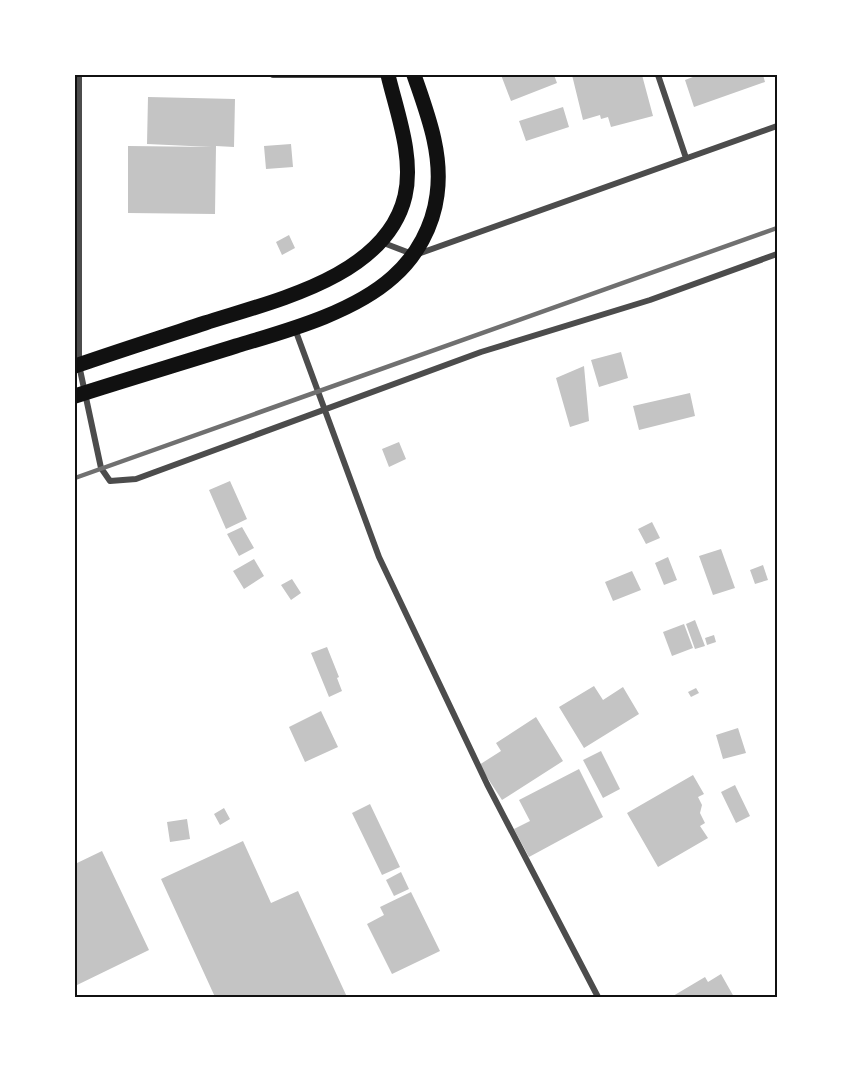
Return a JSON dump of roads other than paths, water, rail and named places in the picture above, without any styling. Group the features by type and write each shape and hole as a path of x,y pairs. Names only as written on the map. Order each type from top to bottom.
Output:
{"main road":[{"path":"77,366 295,294 358,261 381,242 394,224 405,197 408,171 404,140 389,75"},
{"path":"80,395 294,328 363,297 392,278 415,255 432,217 437,194 438,167 433,131 414,75"}],"street":[{"path":"78,75 77,366 80,395 101,468 110,481 136,479 481,352 650,300 777,254"},
{"path":"273,75 389,75"},
{"path":"658,75 686,158"},
{"path":"381,242 415,255 777,126"},
{"path":"294,328 379,557 488,784 598,997"}],"railway":[{"path":"75,478 777,228"}]}
